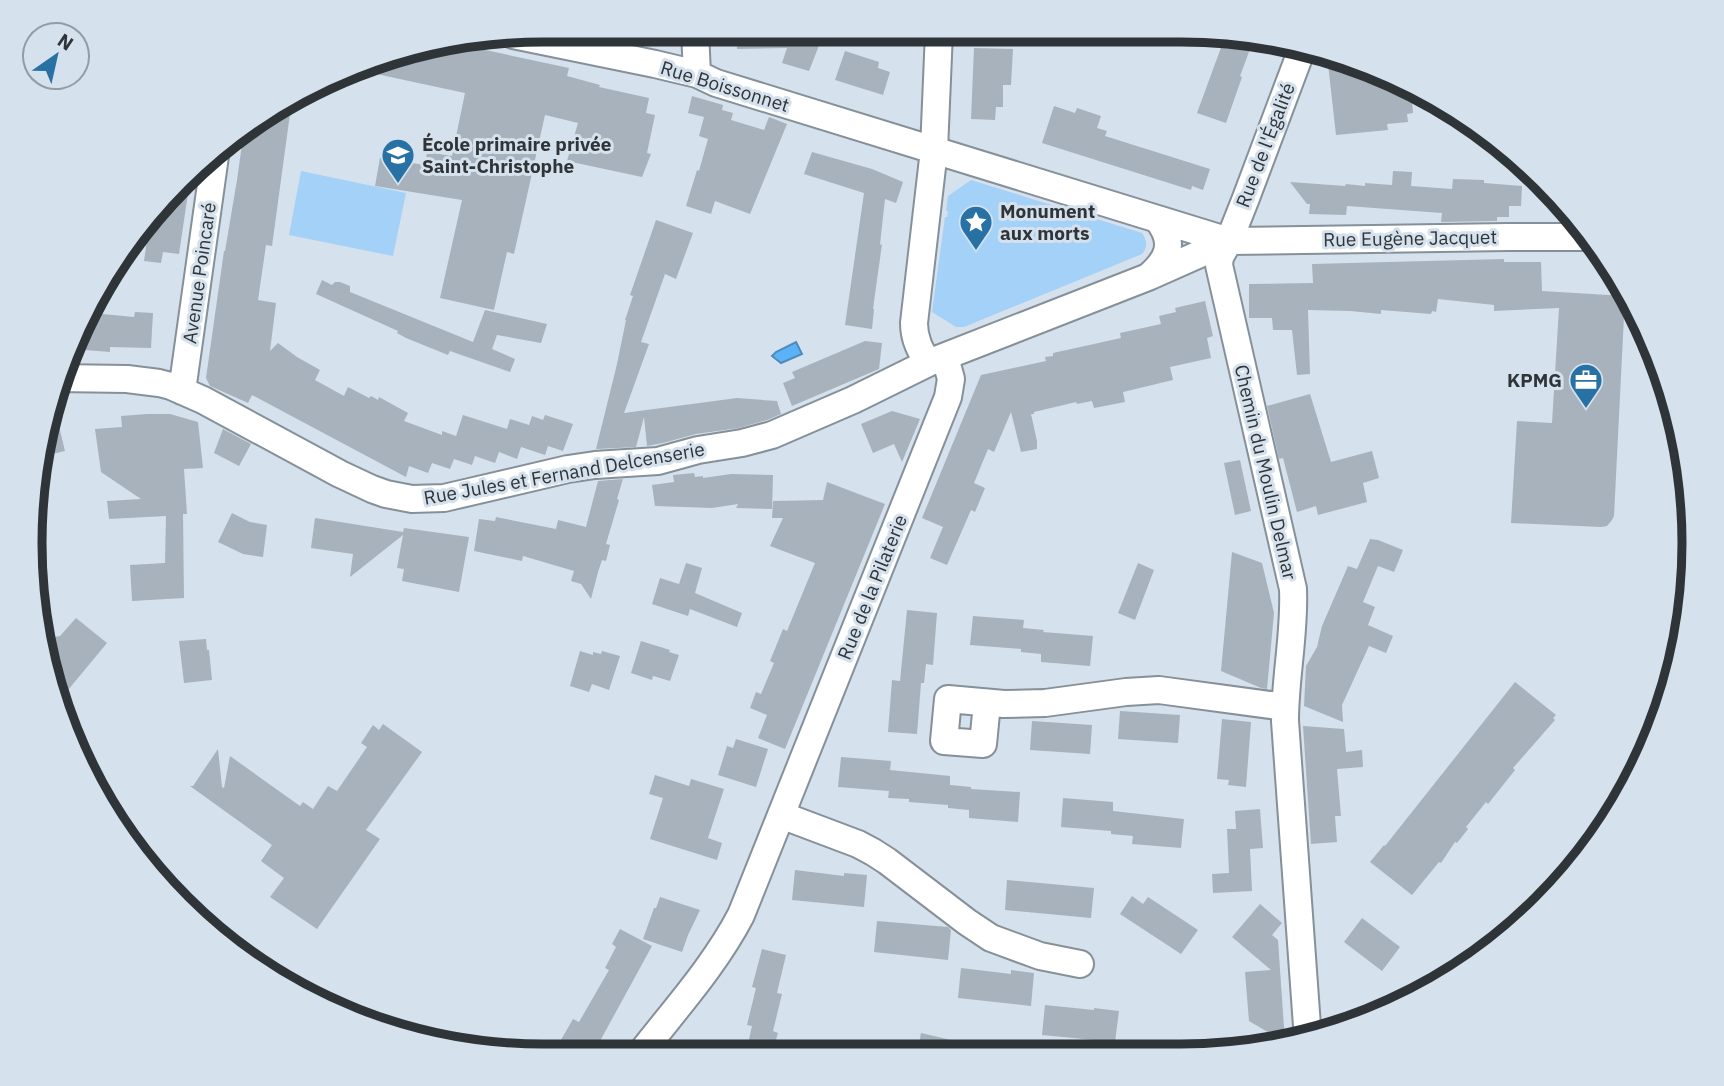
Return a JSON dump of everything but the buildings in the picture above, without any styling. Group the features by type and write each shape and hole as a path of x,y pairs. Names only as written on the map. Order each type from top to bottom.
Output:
{"street":[{"name":"Rue Boissonnet","path":"548,42 697,74 716,83 1229,241"},
{"path":"696,42 697,74"},
{"name":"Rue de la Pilaterie","path":"653,1044 732,932 741,915 951,387 951,379 937,360 918,346 914,333 934,150 939,42"},
{"name":"Rue de l'Égalité","path":"1229,241 1299,56"},
{"name":"Avenue Poincaré","path":"182,391 214,165"},
{"path":"1148,277 1165,259 1168,250 1168,237 1158,220"},
{"name":"Rue Eugène Jacquet","path":"1229,241 1577,237"},
{"name":"Rue Jules et Fernand Delcenserie","path":"70,378 127,379 159,383 203,400 366,486 386,494 412,499 444,498 568,469 658,461 698,450 759,439 853,400 937,360 1148,277 1229,241"},
{"name":"Chemin du Moulin Delmar","path":"1229,241 1220,257 1219,265 1293,589 1285,707 1307,1028"},
{"path":"987,703 1045,704 1159,690 1285,707"},
{"path":"781,815 873,852 991,938 1040,956 1080,964"}],"shaded area":[{"path":"301,171 406,193 393,256 289,235"},
{"path":"971,180 1142,233 1146,247 1142,254 964,327 956,327 932,312 948,196"}],"water":[{"path":"796,342 802,354 781,363 772,356 776,352"}],"place":[{"name":"École primaire privée Saint-Christophe","path":"398,185"},
{"name":"Monument aux morts","path":"976,252"},
{"name":"KPMG","path":"1586,410"}]}
